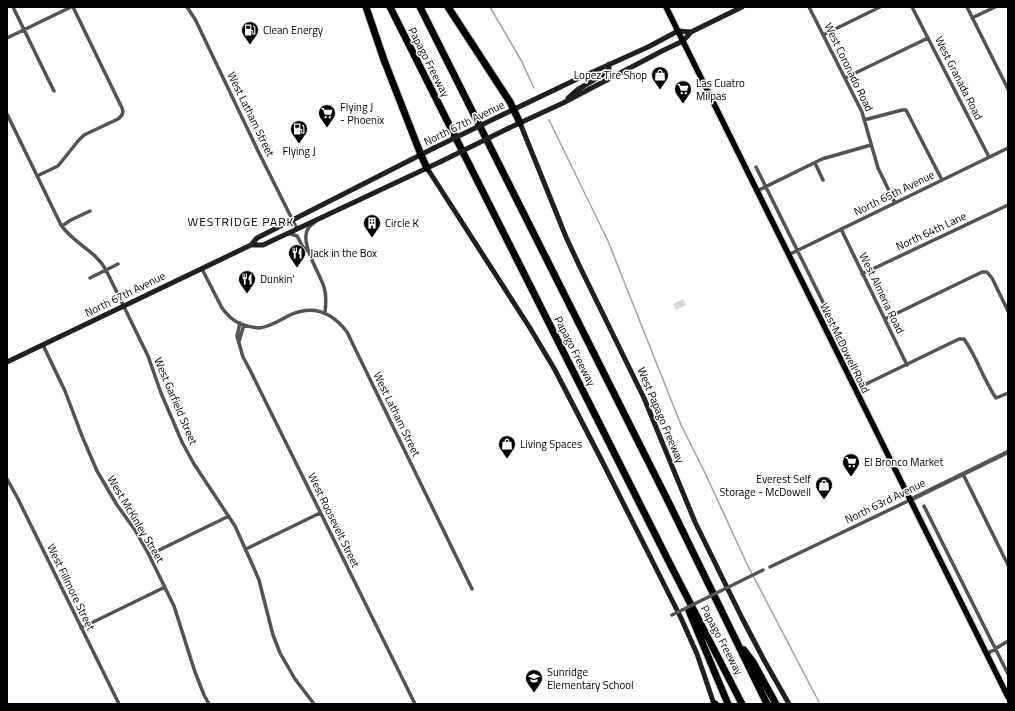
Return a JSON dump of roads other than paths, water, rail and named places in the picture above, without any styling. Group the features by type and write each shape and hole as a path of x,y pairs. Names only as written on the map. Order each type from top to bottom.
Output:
{"highway":[{"path":"366,7 384,60 427,168"},
{"name":"Papago Freeway","path":"390,7 742,704"},
{"name":"Papago Freeway","path":"420,7 668,500 767,704"},
{"path":"448,7 514,110 520,123"},
{"path":"670,564 728,704"},
{"path":"735,639 753,662 776,704"}],"main road":[{"name":"West McDowell Road","path":"666,7 1008,697"},
{"name":"North 67th Avenue","path":"251,245 263,245 538,115 683,41 691,32 742,7"},
{"name":"North 67th Avenue","path":"7,362 251,245 257,238 434,148 531,101 678,31 691,32"},
{"path":"563,102 577,90 607,72 609,70 609,64"},
{"name":"West Papago Freeway","path":"520,123 566,237 644,398 702,539 764,660 789,704"},
{"path":"427,168 530,328 555,370 681,618 714,704"}],"street":[{"path":"14,7 54,91"},
{"path":"7,38 72,7 122,108 122,114 118,119 82,137 58,166 37,176"},
{"name":"West Latham Street","path":"187,7 195,19 297,229"},
{"name":"West Coronado Road","path":"810,7 862,112 878,168 895,203"},
{"path":"823,34 880,7"},
{"name":"West Granada Road","path":"912,7 989,157"},
{"path":"967,7 1008,89"},
{"path":"972,18 995,7"},
{"path":"845,78 928,38"},
{"path":"864,120 906,110 942,180"},
{"name":"West Garfield Street","path":"7,114 62,226 68,234 99,260 106,270 150,360 161,393 180,438 194,464 235,526 246,549 259,580 273,635 280,653 295,679 314,704"},
{"path":"756,191 829,156 871,145"},
{"name":"North 65th Avenue","path":"788,255 1008,148"},
{"path":"815,163 823,180"},
{"name":"West McDowell Road","path":"756,167 864,385 907,365"},
{"name":"North 64th Lane","path":"862,274 1008,205"},
{"path":"62,226 90,211"},
{"path":"202,269 222,308 228,316 253,328 273,324 299,312 310,310 325,312 326,300 324,286 308,251 306,236 308,228 325,216"},
{"name":"West Almeria Road","path":"841,229 907,365"},
{"path":"287,233 296,236 303,247 308,251"},
{"path":"90,278 118,264"},
{"path":"885,319 982,272 987,272 992,278 1008,311"},
{"name":"West Latham Street","path":"325,312 341,324 347,332 472,589"},
{"name":"West Roosevelt Street","path":"242,324 237,336 243,357 415,704"},
{"path":"907,365 959,339 964,339 969,346 990,390 996,398 1008,394"},
{"name":"West McKinley Street","path":"44,345 65,391 82,436 102,481 135,530 165,588 177,615 195,672 209,704"},
{"name":"North 63rd Avenue","path":"770,567 1008,452"},
{"path":"963,474 1008,565"},
{"name":"West Fillmore Street","path":"7,479 119,704"},
{"path":"924,506 1008,674"},
{"path":"246,549 320,513"},
{"path":"149,555 229,516"},
{"path":"672,615 763,570"},
{"path":"81,628 165,588"},
{"path":"987,654 1008,642"}],"waterway":[{"path":"490,7 521,60 534,88"},
{"path":"549,120 608,241 681,425 747,564 820,704"}],"place":[{"name":"Clean Energy","path":"250,45"},
{"name":"Lopez Tire Shop","path":"660,90"},
{"name":"Las Cuatro Milpas","path":"683,104"},
{"name":"Flying J - Phoenix","path":"327,128"},
{"name":"Flying J","path":"299,144"},
{"name":"Circle K","path":"372,238"},
{"name":"Jack in the Box","path":"297,268"},
{"name":"Dunkin'","path":"247,294"},
{"name":"Living Spaces","path":"507,459"},
{"name":"El Bronco Market","path":"851,477"},
{"name":"Everest Self Storage - McDowell","path":"824,500"},
{"name":"Sunridge Elementary School","path":"534,693"}],"district":[{"name":"WESTRIDGE PARK","path":"241,222"}]}
